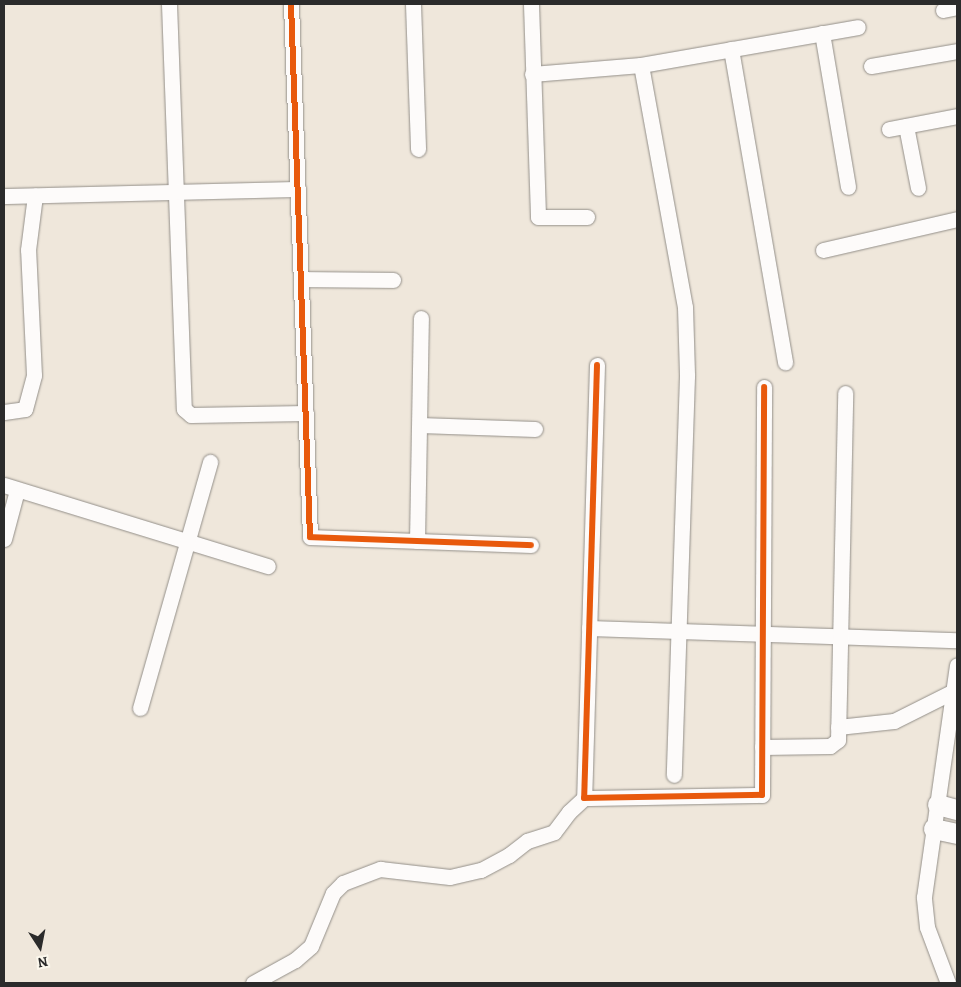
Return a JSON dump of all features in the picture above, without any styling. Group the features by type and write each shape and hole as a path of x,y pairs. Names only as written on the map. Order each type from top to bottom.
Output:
{"main road":[{"path":"934,829 957,834"}],"street":[{"path":"169,4 174,190 184,409 191,416 306,413"},
{"path":"291,4 310,537 531,545"},
{"path":"414,4 418,149"},
{"path":"531,4 538,217 587,217"},
{"path":"532,74 641,65 858,26"},
{"path":"822,33 848,187"},
{"path":"730,49 785,362"},
{"path":"872,66 957,51"},
{"path":"641,65 685,307 687,376 681,633 674,775"},
{"path":"888,129 957,116"},
{"path":"906,126 918,188"},
{"path":"4,196 174,190 298,189"},
{"path":"4,412 25,409 34,375 28,250 35,195"},
{"path":"823,250 957,219"},
{"path":"301,280 393,280"},
{"path":"417,541 421,318"},
{"path":"584,798 597,365"},
{"path":"253,983 294,960 312,946 333,893 343,883 380,869 450,877 481,870 509,855 527,841 554,832 569,812 584,798 762,795 764,387"},
{"path":"762,747 830,746 838,740 845,393"},
{"path":"420,425 535,429"},
{"path":"140,708 189,543 210,462"},
{"path":"4,539 11,487 268,566"},
{"path":"590,628 763,636 957,640"},
{"path":"948,983 927,927 924,897 934,829 948,808 957,665"},
{"path":"838,727 894,721 954,691"}],"cycle path":[{"path":"291,4 310,537 531,545"},
{"path":"597,365 584,798 762,795 764,387"}]}
